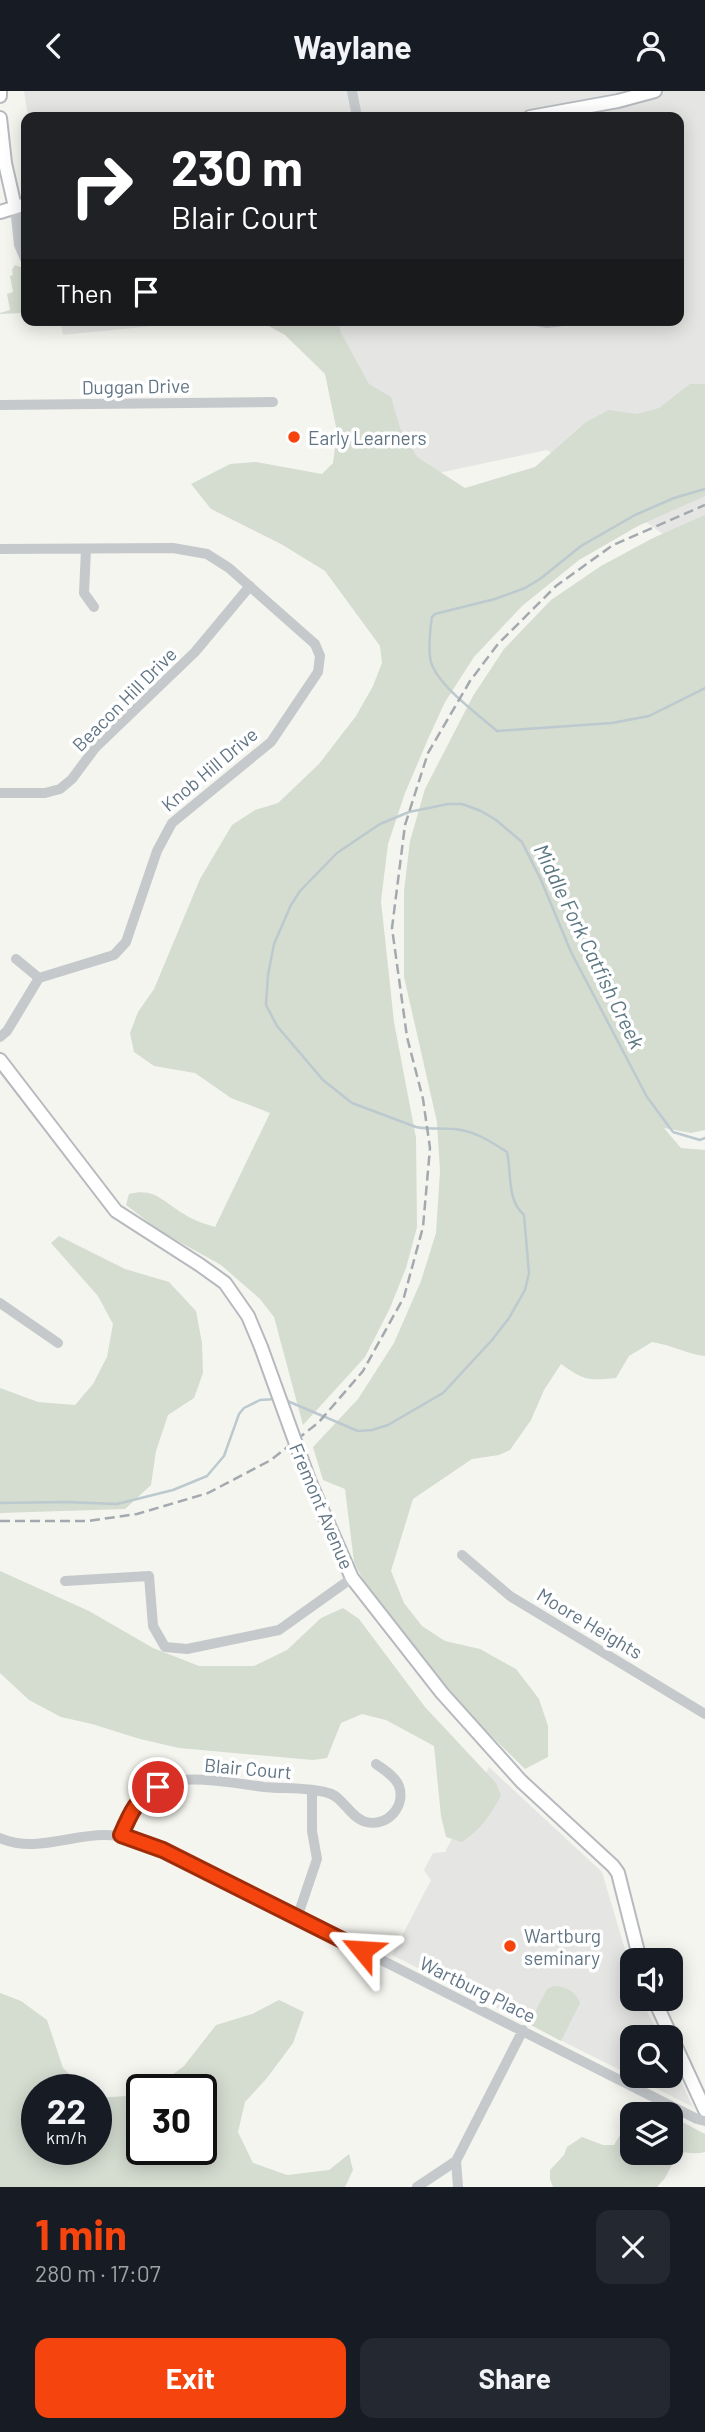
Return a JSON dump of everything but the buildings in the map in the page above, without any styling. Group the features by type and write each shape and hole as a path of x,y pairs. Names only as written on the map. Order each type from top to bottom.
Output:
{"main road":[{"path":"558,112 655,91"},
{"path":"0,118 5,163 21,205 0,212"},
{"name":"Fremont Avenue","path":"0,1060 116,1211 225,1283 248,1316 309,1480 352,1578 442,1693 521,1781 613,1866 618,1873 637,1948"},
{"path":"660,2011 705,2110"}],"street":[{"path":"352,91 356,112"},
{"path":"21,205 21,250"},
{"name":"Duggan Drive","path":"0,405 273,403"},
{"name":"Knob Hill Drive","path":"0,548 173,548 207,554 229,568 315,644 320,656 318,672 271,742 172,823 157,851 126,942 114,955 39,978"},
{"path":"86,549 84,593 93,607"},
{"name":"Beacon Hill Drive","path":"0,793 45,793 60,789 72,779 95,748 195,652 250,586"},
{"path":"0,1037 7,1031 39,978 16,959"},
{"path":"0,1303 58,1343"},
{"name":"Moore Heights","path":"462,1555 510,1596 705,1714"},
{"path":"65,1581 149,1576 153,1626 165,1647 187,1649 279,1630 352,1578"},
{"path":"312,1791 331,1793 358,1818 367,1822 383,1821 390,1818 398,1808 399,1787 393,1778 376,1764"},
{"name":"Blair Court","path":"121,1835 131,1811 145,1793 171,1780 227,1780 312,1791 312,1831 317,1859 297,1917"},
{"path":"0,1838 24,1844 121,1835"},
{"name":"Wartburg Place","path":"121,1835 163,1850 697,2119 705,2120"},
{"path":"417,2187 456,2161 523,2030"},
{"path":"456,2161 458,2187"}],"shaded area":[{"path":"24,91 705,91 705,520 664,535 547,450 359,490 322,326 684,326 684,112 27,112"},
{"path":"15,265 21,267 21,313 0,314 10,310 7,294 13,292 10,276 13,275"},
{"path":"61,326 153,326 63,335"},
{"path":"269,326 340,326 369,384 391,397 400,428 417,457 465,488 535,467 586,422 609,410 637,414 659,408 690,384 705,384 705,496 638,526 579,560 522,606 474,657 445,702 405,793 388,844 381,901 394,1022 416,1138 417,1227 406,1268 390,1308 365,1357 303,1425 274,1317 260,1299 221,1265 160,1231 126,1205 129,1194 146,1192 191,1218 215,1227 270,1113 231,1098 195,1073 154,1066 134,1052 130,1033 138,1012 154,989 200,879 232,825 255,810 278,803 319,764 356,716 382,663 380,646 325,571 281,544 211,509 191,484 230,464 256,462 322,474 333,463 337,432 325,374 285,335"},
{"path":"705,515 705,1130 691,1133 664,1128 681,1148 705,1150 705,1356 652,1342 629,1356 616,1378 606,1379 586,1378 561,1364 544,1390 531,1420 510,1450 499,1455 472,1459 413,1499 391,1571 404,1603 422,1626 445,1641 480,1649 516,1669 539,1699 548,1726 548,1757 525,1769 472,1717 399,1632 363,1580 354,1562 345,1489 323,1480 313,1447 358,1399 394,1343 421,1281 436,1233 440,1171 437,1122 404,977 404,891 410,841 425,789 473,696 504,649 551,600 601,566 653,538"},
{"path":"59,1236 125,1269 169,1282 196,1311 202,1343 203,1373 194,1398 168,1415 156,1451 151,1485 125,1509 0,1513 0,1388 38,1402 75,1405 93,1384 107,1357 113,1324 98,1296 51,1243"},
{"path":"0,1571 89,1611 153,1648 199,1666 254,1666 287,1650 321,1618 343,1608 359,1619 425,1707 496,1783 501,1795 485,1821 469,1837 462,1842 446,1837 441,1816 434,1746 386,1720 362,1714 341,1723 327,1758 313,1760 179,1748 61,1717 29,1700 0,1673"},
{"name":"Wartburg seminary","path":"489,1767 602,1872 625,1948 620,1948 620,2011 647,2011 654,2025 620,2025 620,2070 392,1955 431,1880 424,1870 433,1853 445,1852"},
{"path":"553,1986 570,1990 580,2003 561,2041 529,2024 547,1989"},
{"path":"0,1993 21,2001 47,2020 63,2068 70,2074 21,2074 21,2165 112,2165 112,2097 126,2096 126,2165 217,2165 217,2074 173,2074 184,2066 216,2025 252,2014 279,2000 304,2012 293,2043 245,2102 238,2132 253,2163 287,2175 329,2170 349,2154 353,2170 345,2187 0,2187"},
{"name":"Wartburg seminary","path":"683,2085 693,2107 655,2088 683,2088"},
{"path":"683,2122 705,2134 705,2152 685,2152"},
{"path":"620,2135 620,2165 672,2165 657,2187 553,2187 550,2170 564,2155 567,2147 582,2137 603,2145 614,2145"}],"waterway":[{"name":"Middle Fork Catfish Creek","path":"705,489 674,498 635,515 581,546 525,588 495,599 435,614 432,617 429,646 431,662 442,681 497,731 612,723 649,716 705,688"},
{"name":"Middle Fork Catfish Creek","path":"285,1400 358,1431 388,1425 443,1393 509,1318 525,1290 529,1273 524,1215 518,1209 512,1194 507,1152 467,1131 416,1127 352,1103 323,1080 277,1026 266,1005 274,944 291,905 300,891 337,853 380,824 409,812 462,804 496,820 522,842 571,952 647,1097 673,1132 700,1140 705,1138"},
{"name":"Middle Fork Catfish Creek","path":"0,1503 117,1504 173,1490 207,1476 224,1456 239,1414 244,1408 260,1400 275,1399"}],"railway":[{"path":"0,1521 88,1521 137,1514 208,1493 271,1460 319,1422 363,1371 404,1297 423,1227 430,1148 423,1099 407,1037 392,928 405,825 428,753 470,681 498,644 556,586 613,545 705,505"}],"place":[{"name":"Early Learners","path":"294,437"},
{"name":"Wartburg seminary","path":"510,1946"}],"route":[{"path":"158,1787 145,1793 131,1811 121,1835 163,1850 228,1881 362,1950"}]}
